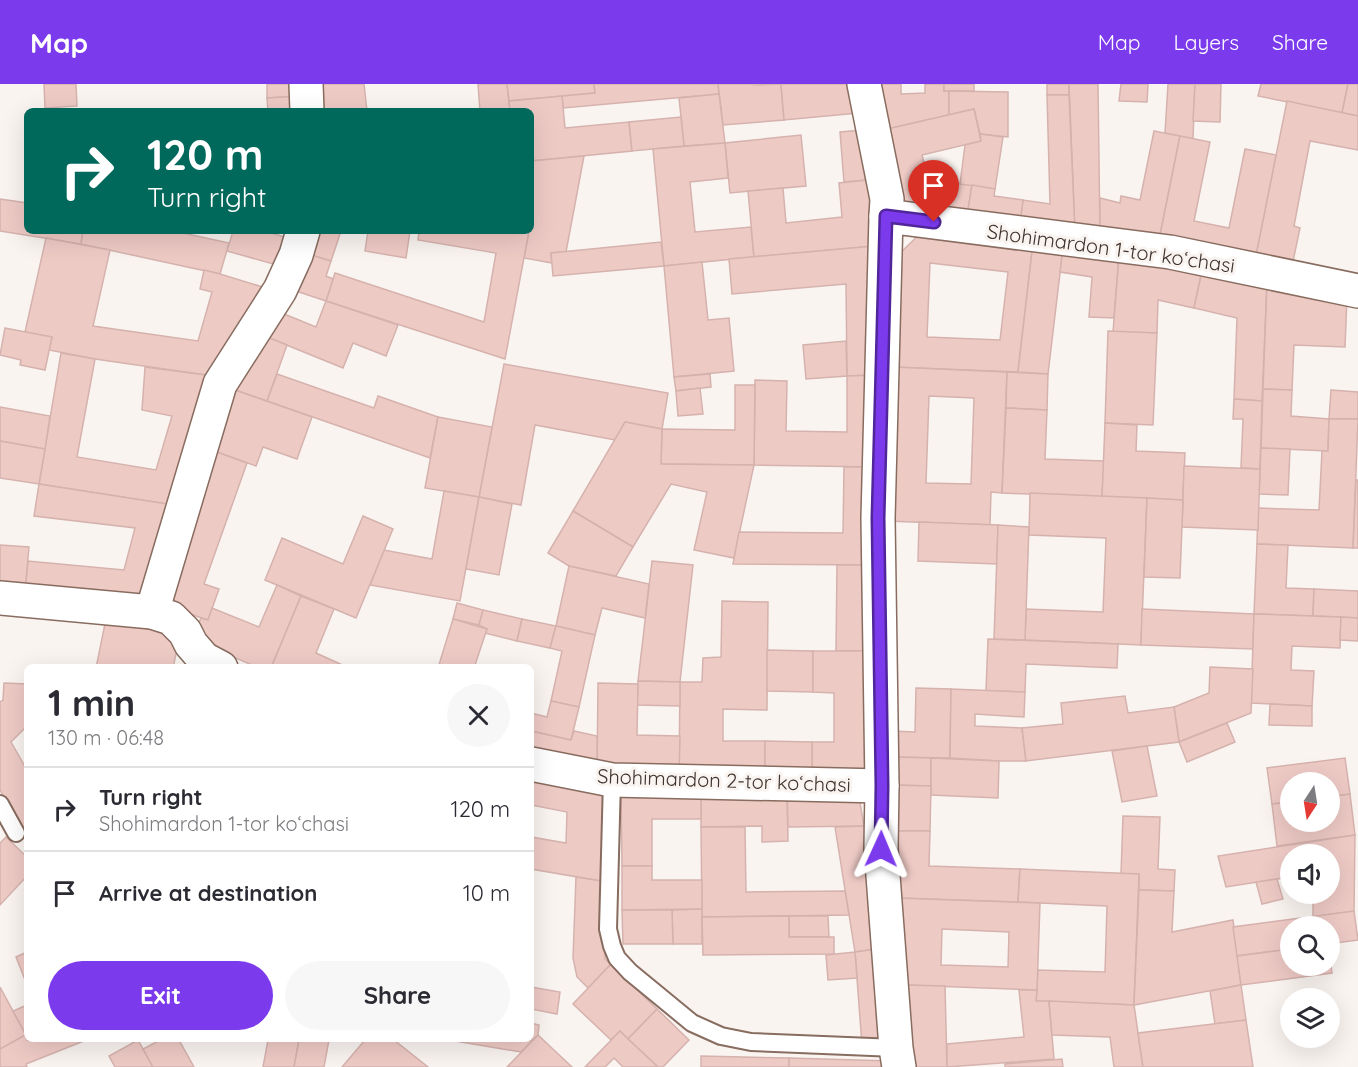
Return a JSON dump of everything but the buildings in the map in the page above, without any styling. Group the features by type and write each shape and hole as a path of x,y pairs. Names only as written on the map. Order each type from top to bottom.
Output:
{"street":[{"path":"306,84 307,108"},
{"path":"864,84 887,199 878,518 881,849 898,1058"},
{"name":"Shohimardon 1-tor koʻchasi","path":"886,216 1170,252 1358,291"},
{"path":"152,612 220,384 280,290 296,255 302,234"},
{"path":"0,598 152,612 171,618 185,632 191,644 204,659 213,664"},
{"name":"Shohimardon 2-tor koʻchasi","path":"534,765 612,780 882,786"}],"lane":[{"path":"612,780 608,929 617,958 630,972 692,1023 721,1036 751,1042 898,1058"},
{"path":"0,804 16,833"}],"route":[{"path":"881,849 878,518 886,216 934,222"}]}
